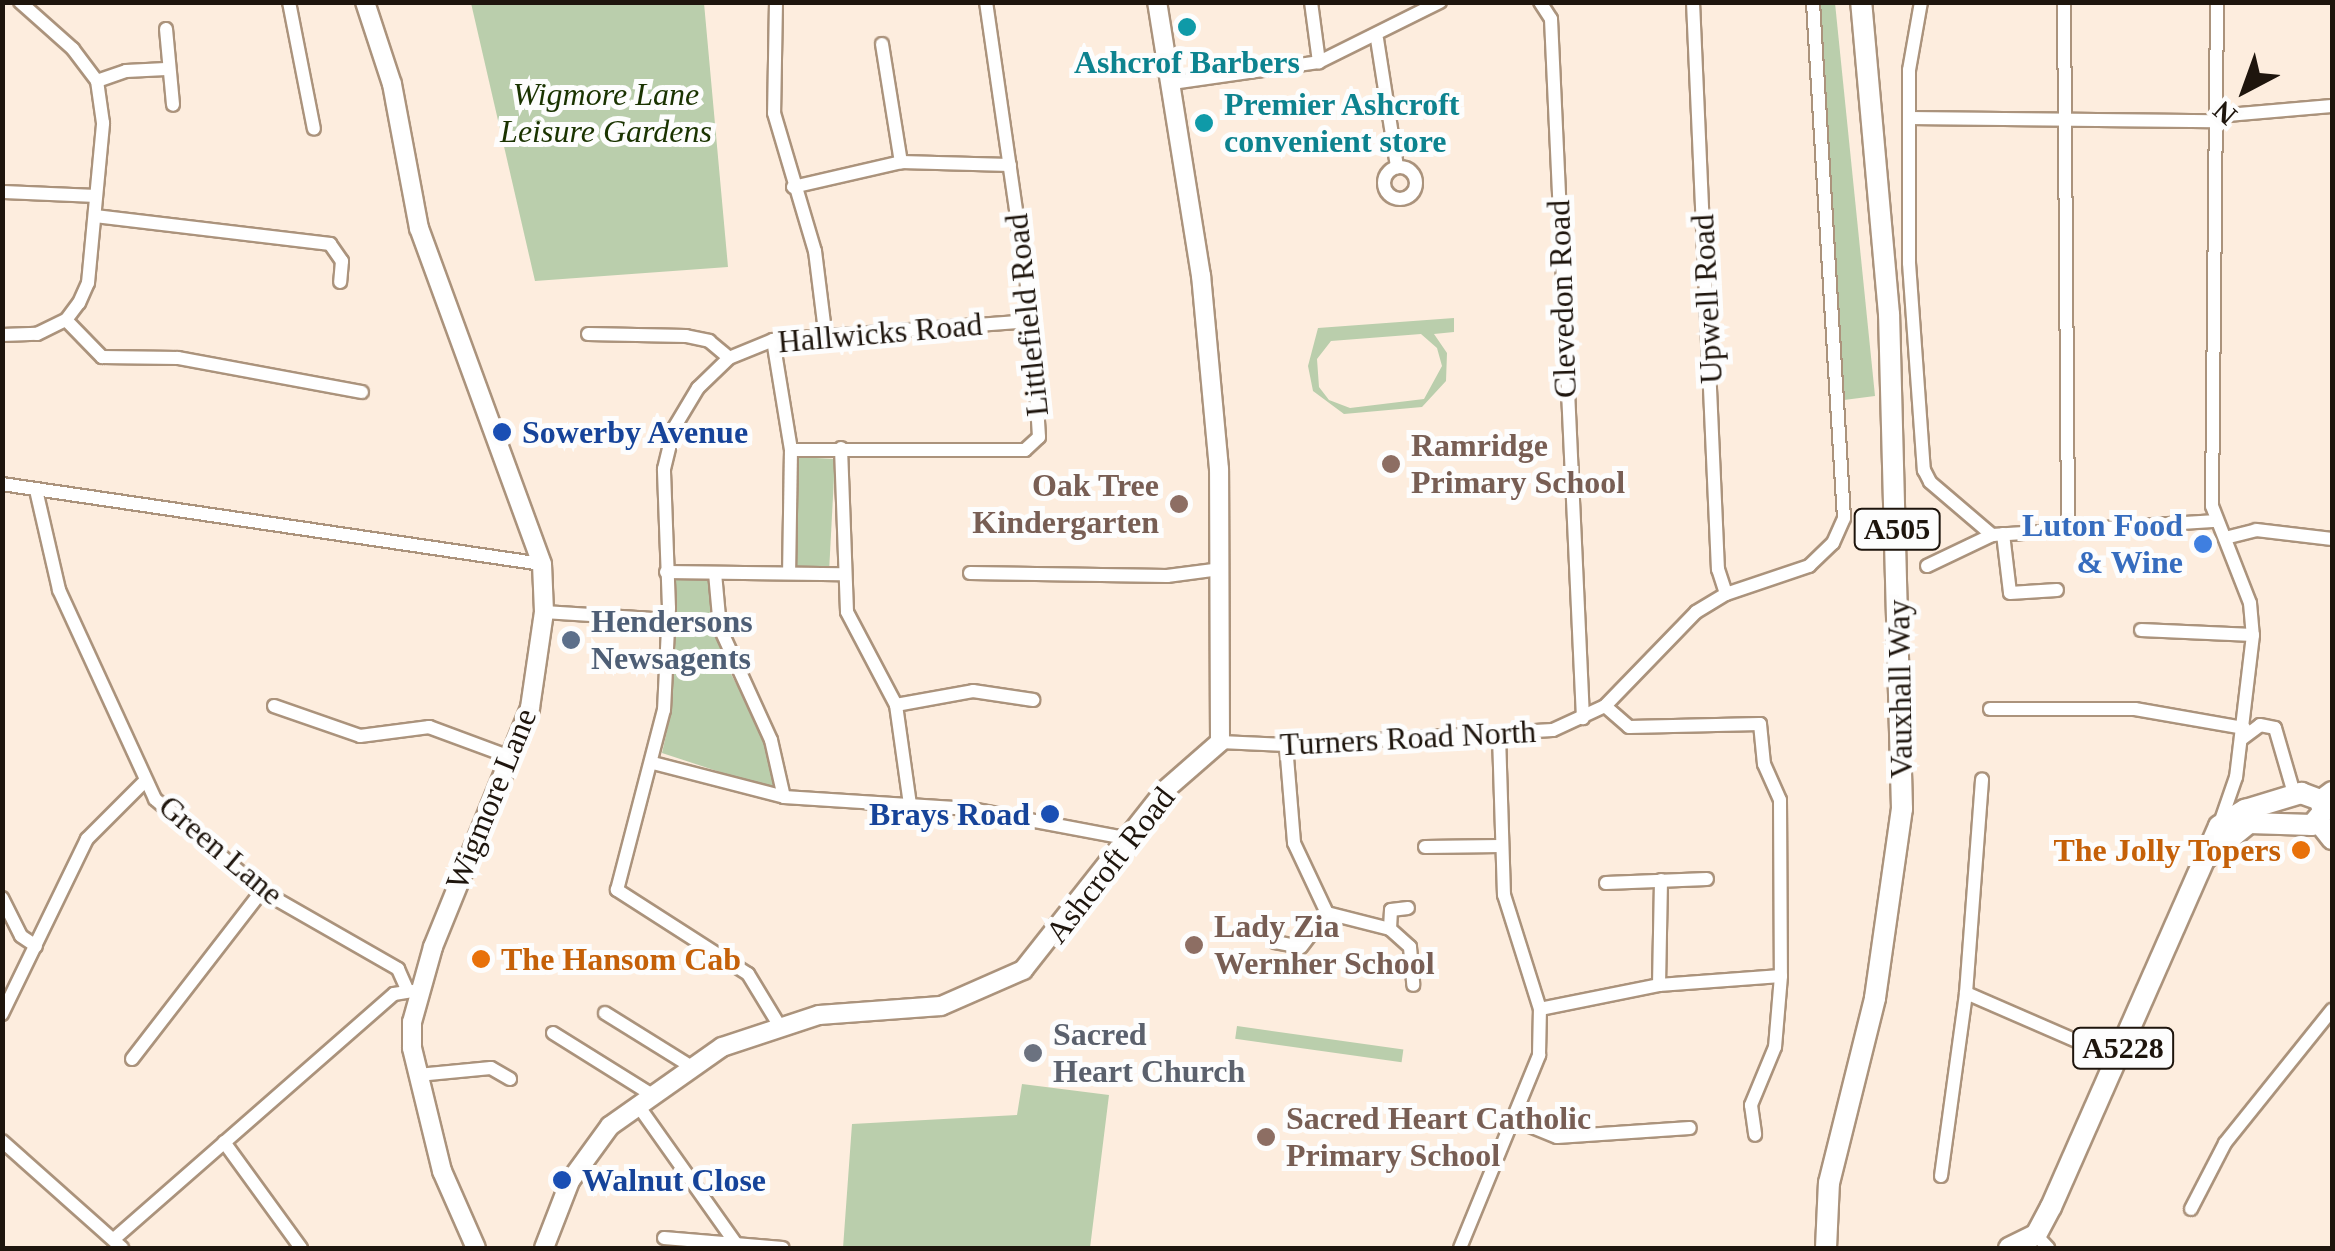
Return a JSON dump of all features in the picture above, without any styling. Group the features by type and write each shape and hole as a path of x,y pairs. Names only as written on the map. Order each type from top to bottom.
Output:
{"main road":[{"name":"Vauxhall Way","path":"1826,1248 1829,1183 1875,998 1902,809 1889,314 1860,2"},
{"path":"2219,826 2261,804 2294,798 2290,812 2317,809 2332,838"},
{"name":"A5228","path":"2206,858 2249,823 2317,809"},
{"name":"A5228","path":"2009,1248 2042,1242 2219,826"}],"street":[{"path":"2,335 37,334 66,320 88,283 104,122 97,81 40,8 20,2"},
{"path":"289,2 314,129"},
{"name":"Wigmore Lane","path":"365,2 392,84 419,228 542,564 544,612 530,708 412,990 412,1048 418,1075 442,1171 476,1248"},
{"path":"776,2 774,114 815,251 825,332"},
{"name":"Littlefield Road","path":"791,450 1025,450 1039,437 1032,322 986,2"},
{"path":"1158,2 1201,276 1219,469 1220,742"},
{"path":"1310,2 1319,62"},
{"path":"1172,83 1319,62 1377,39 1440,2"},
{"name":"Clevedon Road","path":"1540,2 1552,20 1583,718"},
{"name":"Upwell Road","path":"1693,2 1718,569 1726,594"},
{"name":"Turners Road North","path":"1220,742 1286,745 1553,730 1605,706 1678,626 1726,594 1808,566 1833,543 1844,518 1813,2"},
{"path":"1922,2 1909,118 1909,263 1924,470 1998,535 2010,593 2057,590"},
{"path":"2064,2 2068,527"},
{"path":"2217,2 2217,521 2250,603 2253,635 2236,778 2219,826"},
{"path":"166,29 166,69 172,105"},
{"path":"1377,39 1397,167"},
{"path":"882,44 901,162"},
{"path":"97,81 126,71 166,69"},
{"path":"1909,118 2216,119 2332,106"},
{"path":"793,187 901,162 1010,165"},
{"path":"2,192 96,196"},
{"path":"96,216 330,244 342,261 340,282"},
{"path":"66,320 102,357 178,358 362,392"},
{"name":"Hallwicks Road","path":"779,1025 748,974 617,890 664,710 668,620 664,470 674,428 698,388 729,358 773,340 825,332 1032,322"},
{"path":"588,334 686,336 709,341 729,358"},
{"path":"773,340 791,450 788,573"},
{"path":"840,448 840,574 847,612 896,704 910,805"},
{"path":"2,484 542,564"},
{"name":"Green Lane","path":"36,490 59,590 144,782 177,821 262,891 390,964 412,990"},
{"path":"1927,566 1998,535 2068,527 2217,521"},
{"path":"2225,538 2256,530 2332,540"},
{"path":"970,573 1168,576 1220,569"},
{"path":"666,572 840,574"},
{"path":"715,573 720,628 771,740 784,796"},
{"path":"544,612 668,620"},
{"path":"2142,630 2253,635"},
{"path":"896,704 973,690 1033,700"},
{"path":"274,706 360,736 429,727 510,756"},
{"path":"1605,706 1630,727 1760,724 1764,764 1780,800 1781,976 1775,1047 1752,1105 1755,1136"},
{"path":"1990,709 2135,708 2243,733 2260,726 2276,728 2294,798"},
{"path":"1460,1248 1539,1055 1540,1009 1504,895 1500,735"},
{"name":"Ashcroft Road","path":"544,1248 590,1149 643,1099 690,1066 779,1025 819,1015 941,1006 998,985 1046,948 1124,838 1220,742"},
{"path":"1286,745 1294,843 1327,914"},
{"path":"653,763 784,796 971,809 1124,838"},
{"path":"2236,778 2261,804"},
{"path":"1941,1176 1966,994 1982,780"},
{"path":"2,1014 87,839 144,782"},
{"path":"1425,847 1500,846"},
{"path":"1606,883 1707,879"},
{"path":"1659,985 1662,880"},
{"path":"132,1059 262,891"},
{"path":"2,898 21,936 36,946"},
{"path":"1390,929 1391,910 1408,908"},
{"path":"1327,914 1390,929 1410,947 1413,986"},
{"path":"1276,942 1300,947 1327,914"},
{"path":"1540,1009 1659,985 1781,976"},
{"path":"2,1142 118,1244 224,1142 412,990"},
{"path":"1966,994 2118,1060"},
{"path":"2191,1209 2225,1143 2332,1010"},
{"path":"605,1013 690,1066"},
{"path":"552,1033 643,1099 736,1244"},
{"path":"418,1075 491,1068 510,1079"},
{"path":"1515,1120 1557,1137 1690,1128"},
{"path":"224,1142 301,1248"},
{"path":"664,1238 782,1248"}],"green space":[{"name":"Wigmore Lane Leisure Gardens","path":"471,3 704,3 728,267 535,281"},
{"path":"1818,3 1835,3 1875,396 1844,400"},
{"path":"1454,318 1454,332 1434,334 1447,353 1446,381 1422,407 1344,414 1313,391 1308,366 1318,328","holes":["1421,334 1437,348 1442,366 1424,399 1350,408 1329,400 1319,387 1317,359 1331,341"]},
{"path":"797,457 835,459 829,568 791,566"},
{"path":"709,578 716,627 731,674 767,742 778,791 662,753 672,708 673,579"},
{"path":"1237,1026 1403,1049 1402,1062 1235,1039"},
{"path":"1022,1084 1109,1095 1090,1248 843,1248 852,1124 1017,1115"}],"place":[{"name":"Ashcrof Barbers","path":"1187,27"},
{"name":"Premier Ashcroft convenient store","path":"1204,123"},
{"name":"Sowerby Avenue","path":"502,432"},
{"name":"Ramridge Primary School","path":"1391,464"},
{"name":"Oak Tree Kindergarten","path":"1179,504"},
{"name":"Luton Food & Wine","path":"2203,544"},
{"name":"Hendersons Newsagents","path":"571,640"},
{"name":"Brays Road","path":"1050,814"},
{"name":"The Jolly Topers","path":"2301,850"},
{"name":"Lady Zia Wernher School","path":"1194,945"},
{"name":"The Hansom Cab","path":"481,959"},
{"name":"Sacred Heart Church","path":"1033,1053"},
{"name":"Sacred Heart Catholic Primary School","path":"1266,1137"},
{"name":"Walnut Close","path":"562,1180"}]}
